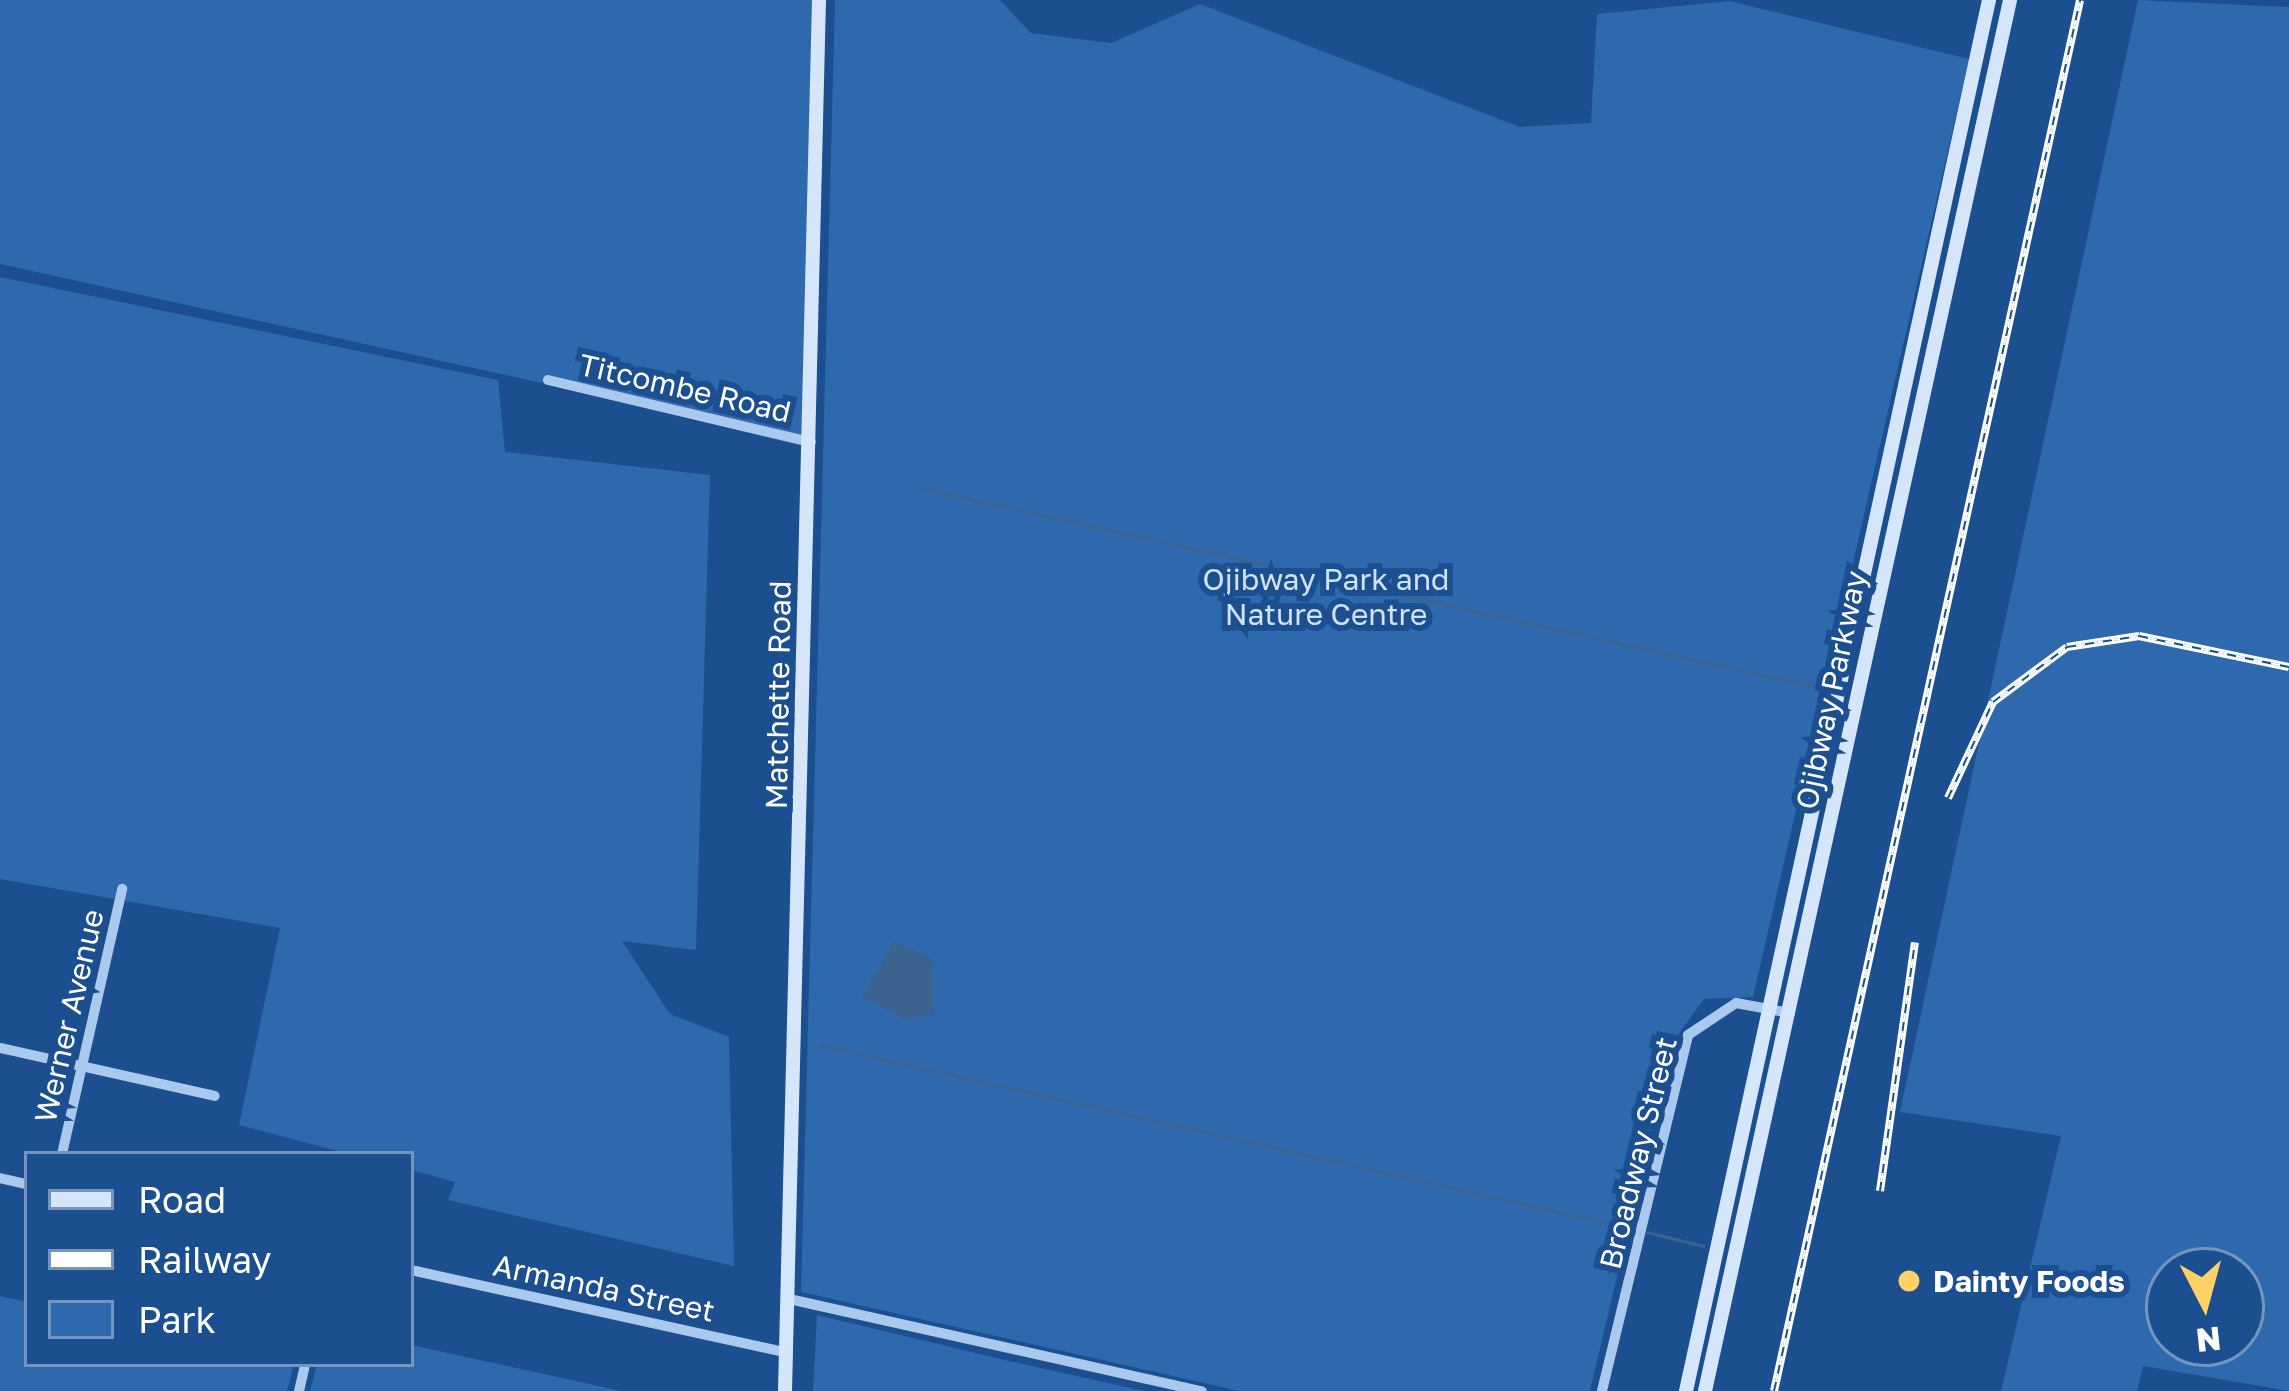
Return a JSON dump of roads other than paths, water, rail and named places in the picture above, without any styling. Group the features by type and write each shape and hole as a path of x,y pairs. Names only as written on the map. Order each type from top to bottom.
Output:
{"main road":[{"name":"Matchette Road","path":"785,1391 820,0"},
{"name":"Ojibway Parkway","path":"1686,1391 1989,0"},
{"name":"Ojibway Parkway","path":"1706,1391 2010,0"}],"street":[{"name":"Titcombe Road","path":"548,380 811,442"},
{"name":"Werner Avenue","path":"63,1151 122,889"},
{"name":"Broadway Street","path":"1602,1391 1688,1035 1720,1007 1768,1007 1790,1013"},
{"path":"0,1048 215,1096"},
{"name":"Armanda Street","path":"414,1271 787,1353"},
{"path":"789,1299 1202,1391"}],"waterway":[{"path":"921,488 1830,690"},
{"path":"820,1045 1638,1230"},
{"path":"1647,1232 1703,1246"}],"railway":[{"path":"1774,1391 2080,0"},
{"path":"1948,798 1993,702 2067,647 2139,636 2289,667"},
{"path":"1880,1191 1915,942"}],"place":[{"name":"Dainty Foods","path":"1909,1281"}],"park label":[{"name":"Ojibway Park and Nature Centre","path":"1326,596"}]}
